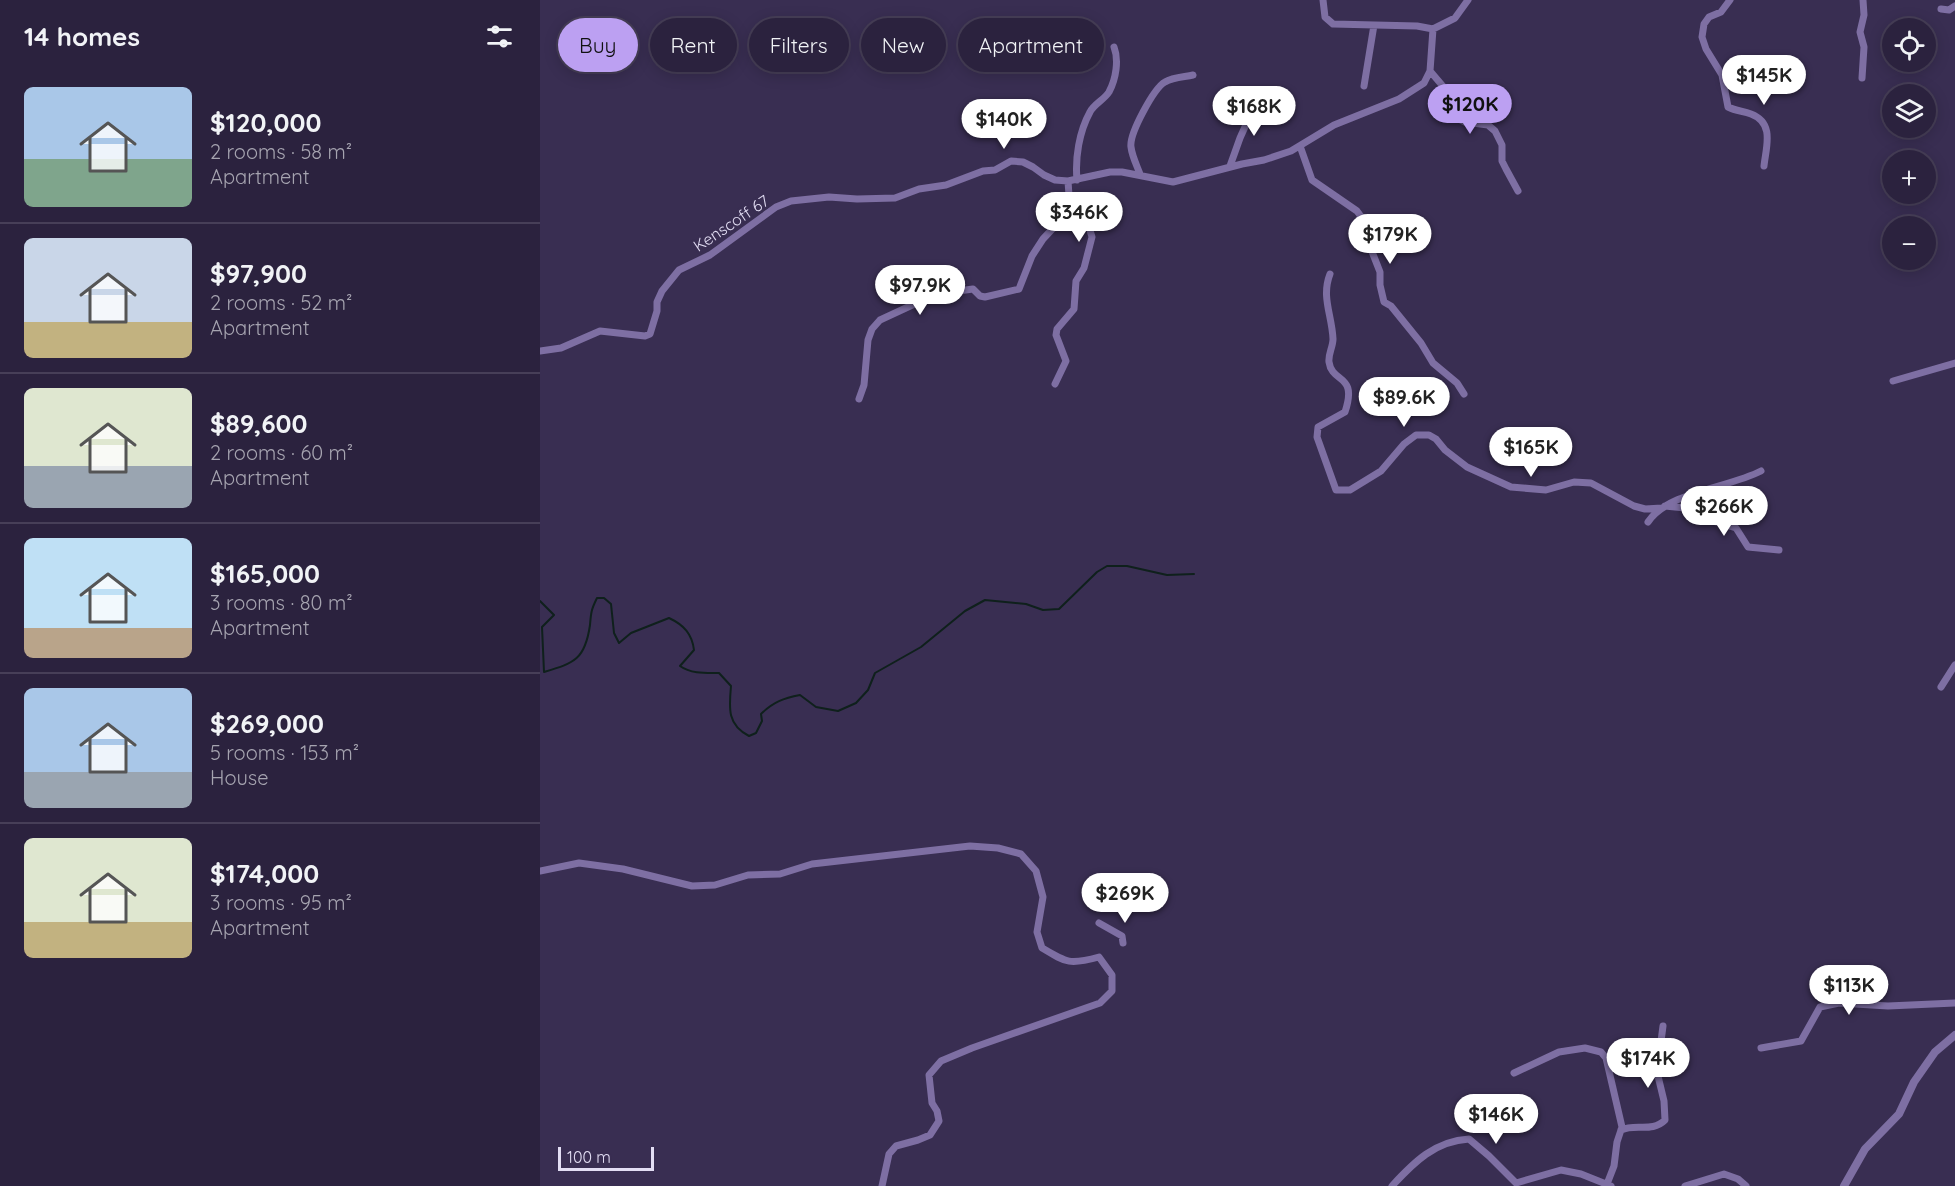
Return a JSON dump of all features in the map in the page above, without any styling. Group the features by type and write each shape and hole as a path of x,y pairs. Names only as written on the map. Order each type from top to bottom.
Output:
{"street":[{"path":"1323,0 1325,17 1333,24 1417,26 1433,29 1455,18 1468,0"},
{"path":"1730,0 1721,12 1709,17 1704,24 1702,37 1706,50 1722,75 1728,107 1737,112 1758,117 1766,125 1764,166"},
{"path":"1862,78 1864,47 1860,32 1864,15 1863,0"},
{"path":"1941,9 1949,10 1955,6"},
{"path":"1364,86 1374,25"},
{"path":"1433,29 1430,71 1447,91 1459,119 1488,125 1495,131 1502,145 1502,161 1518,191"},
{"path":"1077,180 1075,164 1077,150 1089,114 1109,92 1116,68 1114,47"},
{"name":"Kenscoff 67","path":"540,351 561,348 600,331 645,336 650,334 657,311 657,302 662,291 679,270 710,255 776,207 791,201 829,197 895,198 920,189 946,185 984,171 995,170 1011,160 1023,162 1044,176 1055,180 1077,180 1110,172 1140,174 1173,182 1230,166 1264,160 1291,151 1334,125 1400,99 1424,83 1430,71"},
{"path":"1140,174 1130,145 1149,103 1160,86 1168,80 1193,75"},
{"path":"1230,166 1257,100"},
{"path":"1300,146 1312,180 1357,211 1365,222 1369,244 1380,272 1384,302 1391,306 1421,343 1433,363 1457,383 1464,394"},
{"path":"1055,384 1066,361 1056,335 1057,329 1074,309 1076,281 1084,268 1092,237 1089,227 1070,210 1068,181"},
{"path":"859,399 864,385 868,340 872,329 880,320 936,294 973,289 980,296 985,297 1015,291 1021,285 1032,255 1042,239 1070,210"},
{"path":"1330,274 1325,291 1332,320 1332,348 1329,362 1332,370 1344,381 1349,393 1345,411 1318,427 1317,436 1336,490 1350,490 1381,471 1404,444 1416,435 1430,435 1467,467 1511,487 1546,490 1574,483 1592,483 1634,506 1645,509 1663,507 1697,511 1716,522 1736,528 1748,547 1779,550"},
{"path":"1893,381 1955,363"},
{"path":"1647,522 1653,513 1663,507 1761,471"},
{"path":"1941,687 1955,665"},
{"path":"540,871 579,863 623,869 692,886 716,885 748,875 780,874 812,864 970,846 998,848 1022,854 1036,871 1042,897 1037,932 1042,948 1063,961 1071,962 1099,957 1112,975 1112,991 1100,1003 941,1061 929,1075 932,1103 939,1121 930,1135 896,1146 889,1154 882,1186"},
{"path":"1099,923 1122,936 1123,943"},
{"path":"1761,1048 1801,1041 1820,1008 1839,1004 1888,1006 1955,1003"},
{"path":"1621,1130 1633,1126 1660,1125 1665,1120 1664,1101 1657,1072 1663,1026"},
{"path":"1844,1186 1865,1149 1899,1114 1914,1082 1935,1052 1955,1035"},
{"path":"1392,1186 1411,1165 1429,1152 1443,1144 1469,1140 1490,1156 1516,1183 1561,1170 1581,1174 1609,1185 1622,1121 1617,1109 1613,1081 1606,1058 1601,1052 1585,1048 1559,1052 1514,1073"},
{"path":"1685,1186 1724,1174 1738,1179 1746,1186"}],"waterway":[{"path":"540,601 554,615 542,627 544,672 563,666 581,653 588,637 597,598 604,598 611,604 614,633 619,643 631,633 669,618 686,631 693,644 694,650 680,666 694,672 719,673 731,686 730,709 733,721 742,732 749,736 756,733 762,721 761,714 765,710 789,698 800,695 816,707 838,711 856,703 868,690 875,673 921,647 965,611 985,600 1026,604 1043,610 1059,609 1097,572 1107,566 1127,566 1167,575 1194,574"}]}
